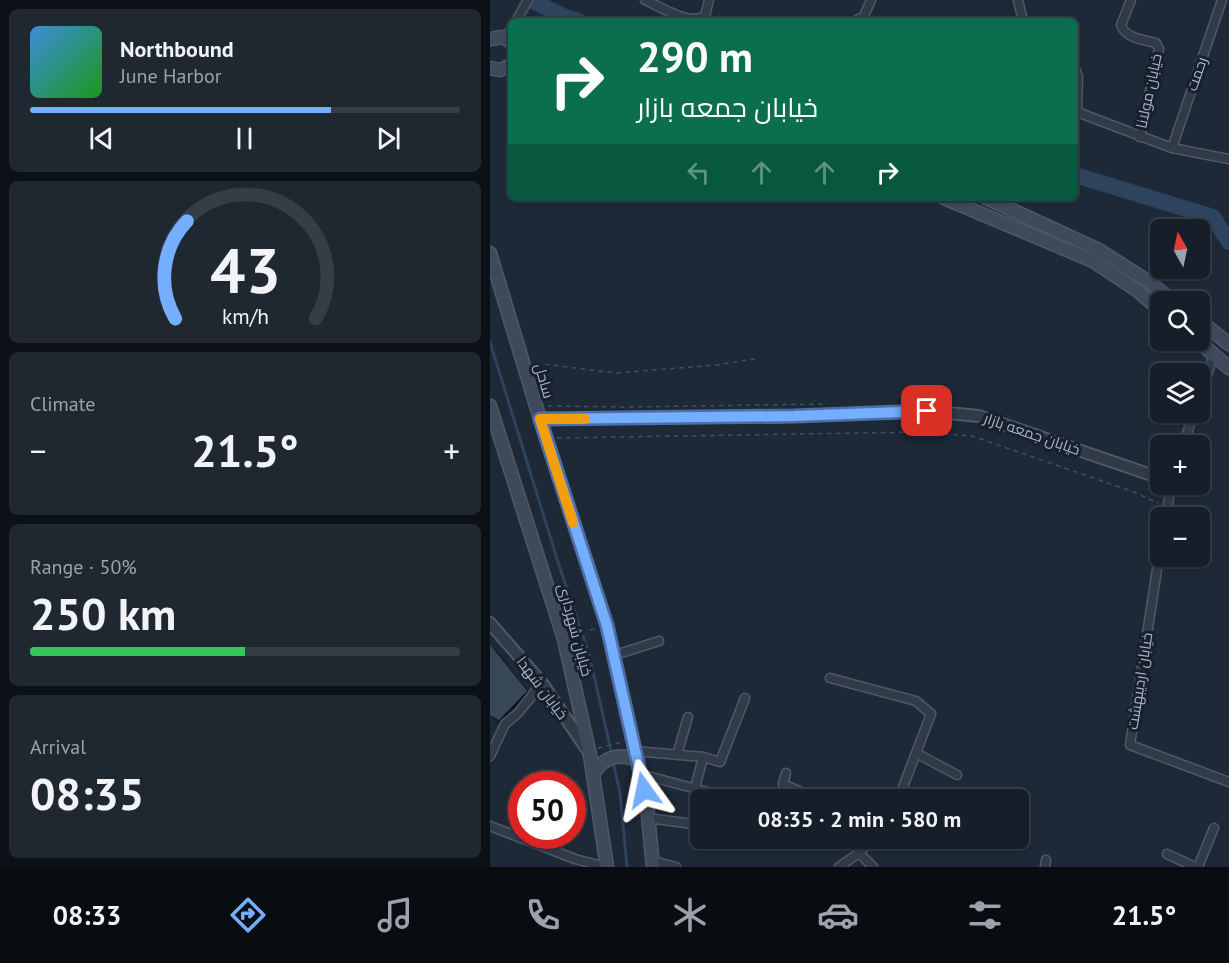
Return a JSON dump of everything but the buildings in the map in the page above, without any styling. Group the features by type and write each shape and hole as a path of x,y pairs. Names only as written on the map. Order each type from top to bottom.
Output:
{"main road":[{"path":"491,38 508,36"},
{"path":"951,201 1093,261 1150,301"},
{"path":"993,201 1099,250 1160,291"},
{"path":"1093,261 1099,250"},
{"name":"ساحل","path":"490,253 540,419 607,626 648,818 653,864"},
{"path":"1210,330 1228,345"},
{"path":"1210,351 1228,368"},
{"name":"خیابان شهرداری","path":"490,406 564,639 590,753 607,867"},
{"path":"593,775 600,764 612,758 636,757"}],"street":[{"path":"518,18 528,0"},
{"path":"645,0 687,18"},
{"path":"700,18 705,15 709,0"},
{"path":"860,18 864,16 871,0"},
{"path":"1018,0 1022,18"},
{"name":"خیابان مولانا","path":"1131,0 1121,28 1127,34 1156,43 1159,49 1140,137"},
{"name":"رحمت","path":"1172,148 1222,0"},
{"path":"1078,113 1172,148 1228,159"},
{"path":"1210,366 1214,354"},
{"name":"خیابان جمعه بازار","path":"540,419 794,416 927,411 979,416 1150,475"},
{"path":"1167,507 1169,495"},
{"name":"خیابان اردیبهشت","path":"1157,567 1130,745 1228,782"},
{"name":"خیابان شهدا","path":"490,623 541,683 590,753"},
{"path":"612,656 658,641"},
{"path":"830,678 916,701 931,714 902,789"},
{"path":"490,756 505,724 518,713 541,683"},
{"path":"636,757 677,755 703,757 720,762 745,698"},
{"path":"677,755 688,717"},
{"path":"916,753 957,776"},
{"path":"636,757 699,789"},
{"path":"695,788 703,757"},
{"path":"786,773 783,784 789,789"},
{"path":"648,818 690,824"},
{"path":"490,826 575,860 607,867"},
{"path":"1166,854 1196,867 1214,828"},
{"path":"859,849 859,853 873,867"},
{"path":"839,867 863,849"},
{"path":"653,864 676,867"}],"path":[{"path":"523,361 615,373 717,365 759,358"},
{"path":"546,438 919,432 972,436 1134,492 1167,507"},
{"path":"564,639 607,626"},
{"path":"590,753 636,757"}],"waterway":[{"path":"531,0 568,18"},
{"path":"1078,176 1213,217 1229,242"},
{"path":"490,342 589,654 612,755"},
{"path":"613,762 620,793 627,867"}],"slow traffic":[{"path":"573,523 540,419 585,419"}],"route":[{"path":"644,790 607,626 603,620 540,419 794,416 927,411"}]}
